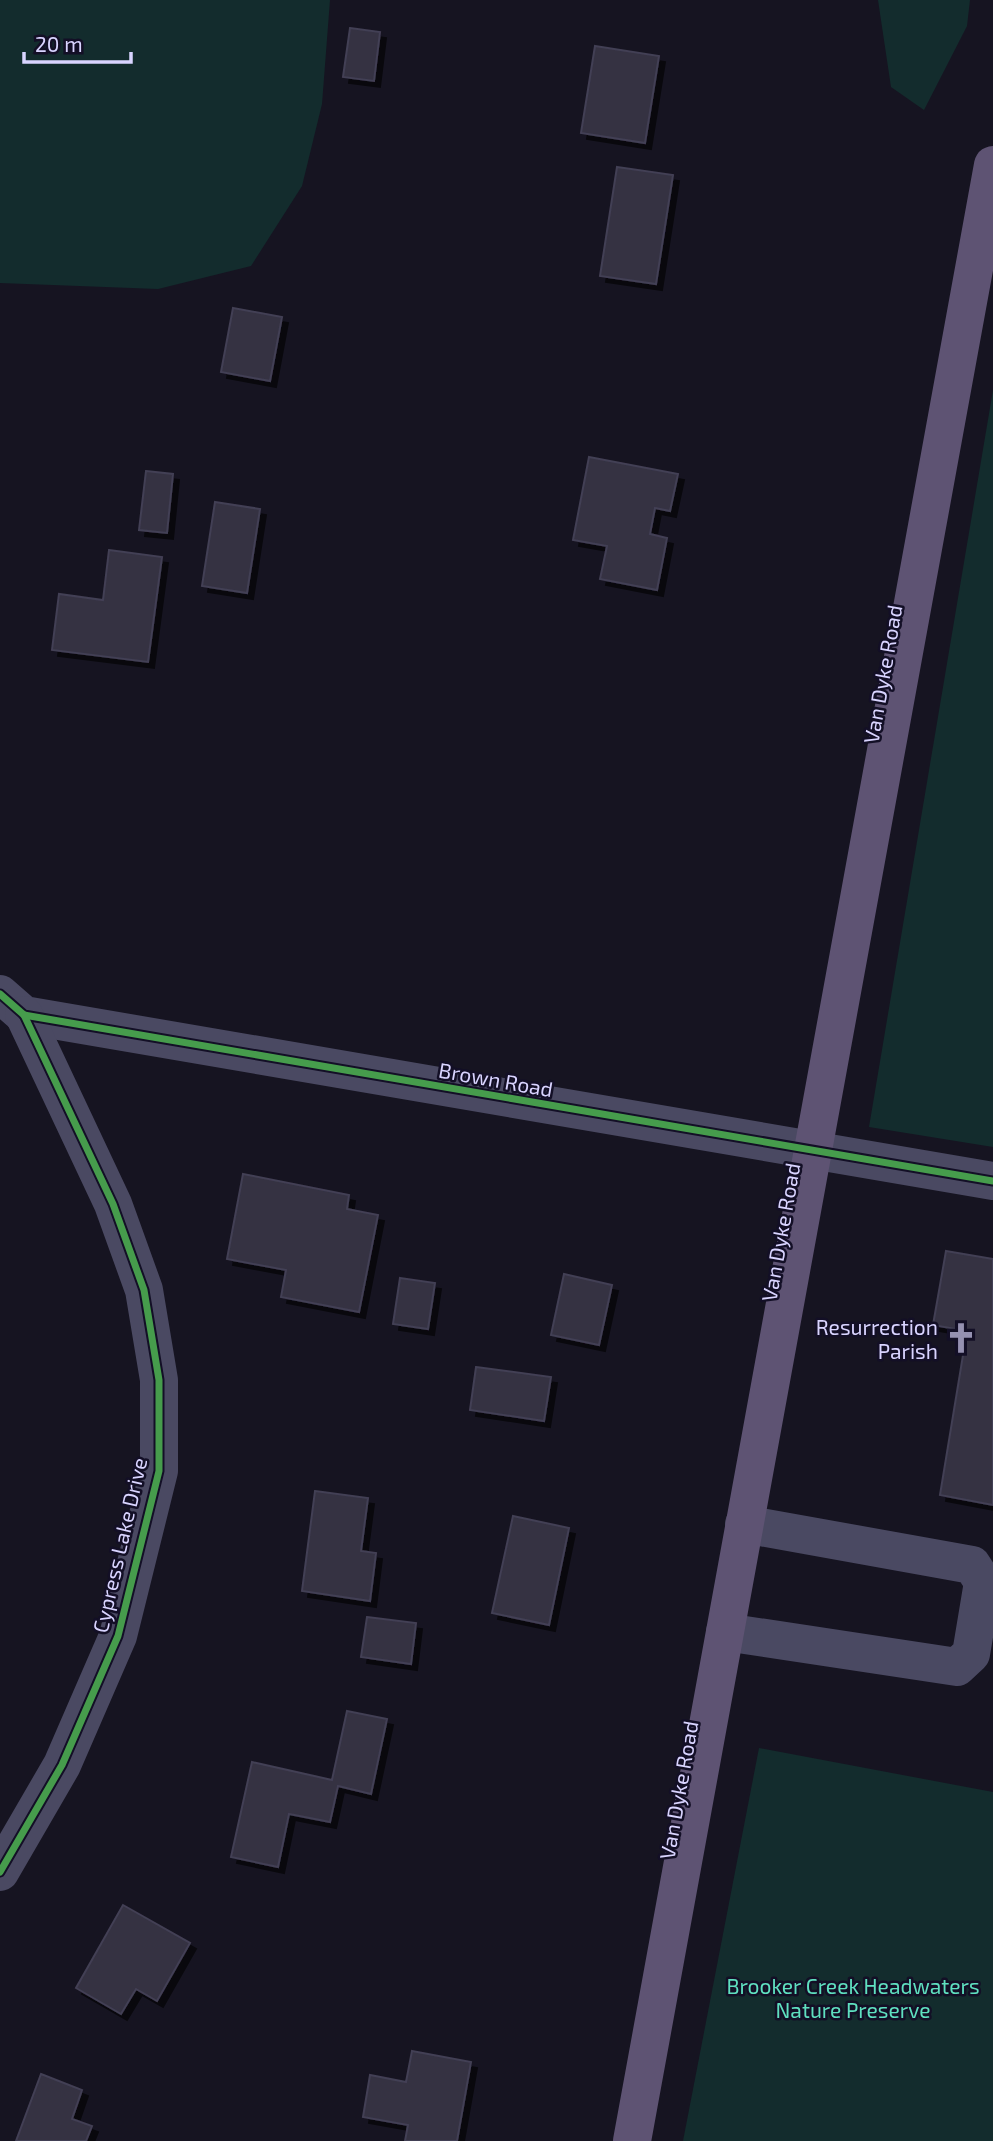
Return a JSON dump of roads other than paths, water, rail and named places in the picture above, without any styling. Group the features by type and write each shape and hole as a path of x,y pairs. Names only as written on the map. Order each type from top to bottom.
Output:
{"main road":[{"name":"Van Dyke Road","path":"632,2141 993,165"}],"street":[{"name":"Brown Road","path":"12,1004 812,1152 993,1181"},
{"name":"Cypress Lake Drive","path":"0,1872 62,1765 118,1636 159,1471 159,1380 144,1290 113,1204 12,1004"},
{"path":"725,1632 957,1667 971,1654 982,1583 972,1565 744,1524"}],"place":[{"name":"Resurrection Parish","path":"961,1338"}],"park label":[{"name":"Brooker Creek Headwaters Nature Preserve","path":"853,1997"}]}
